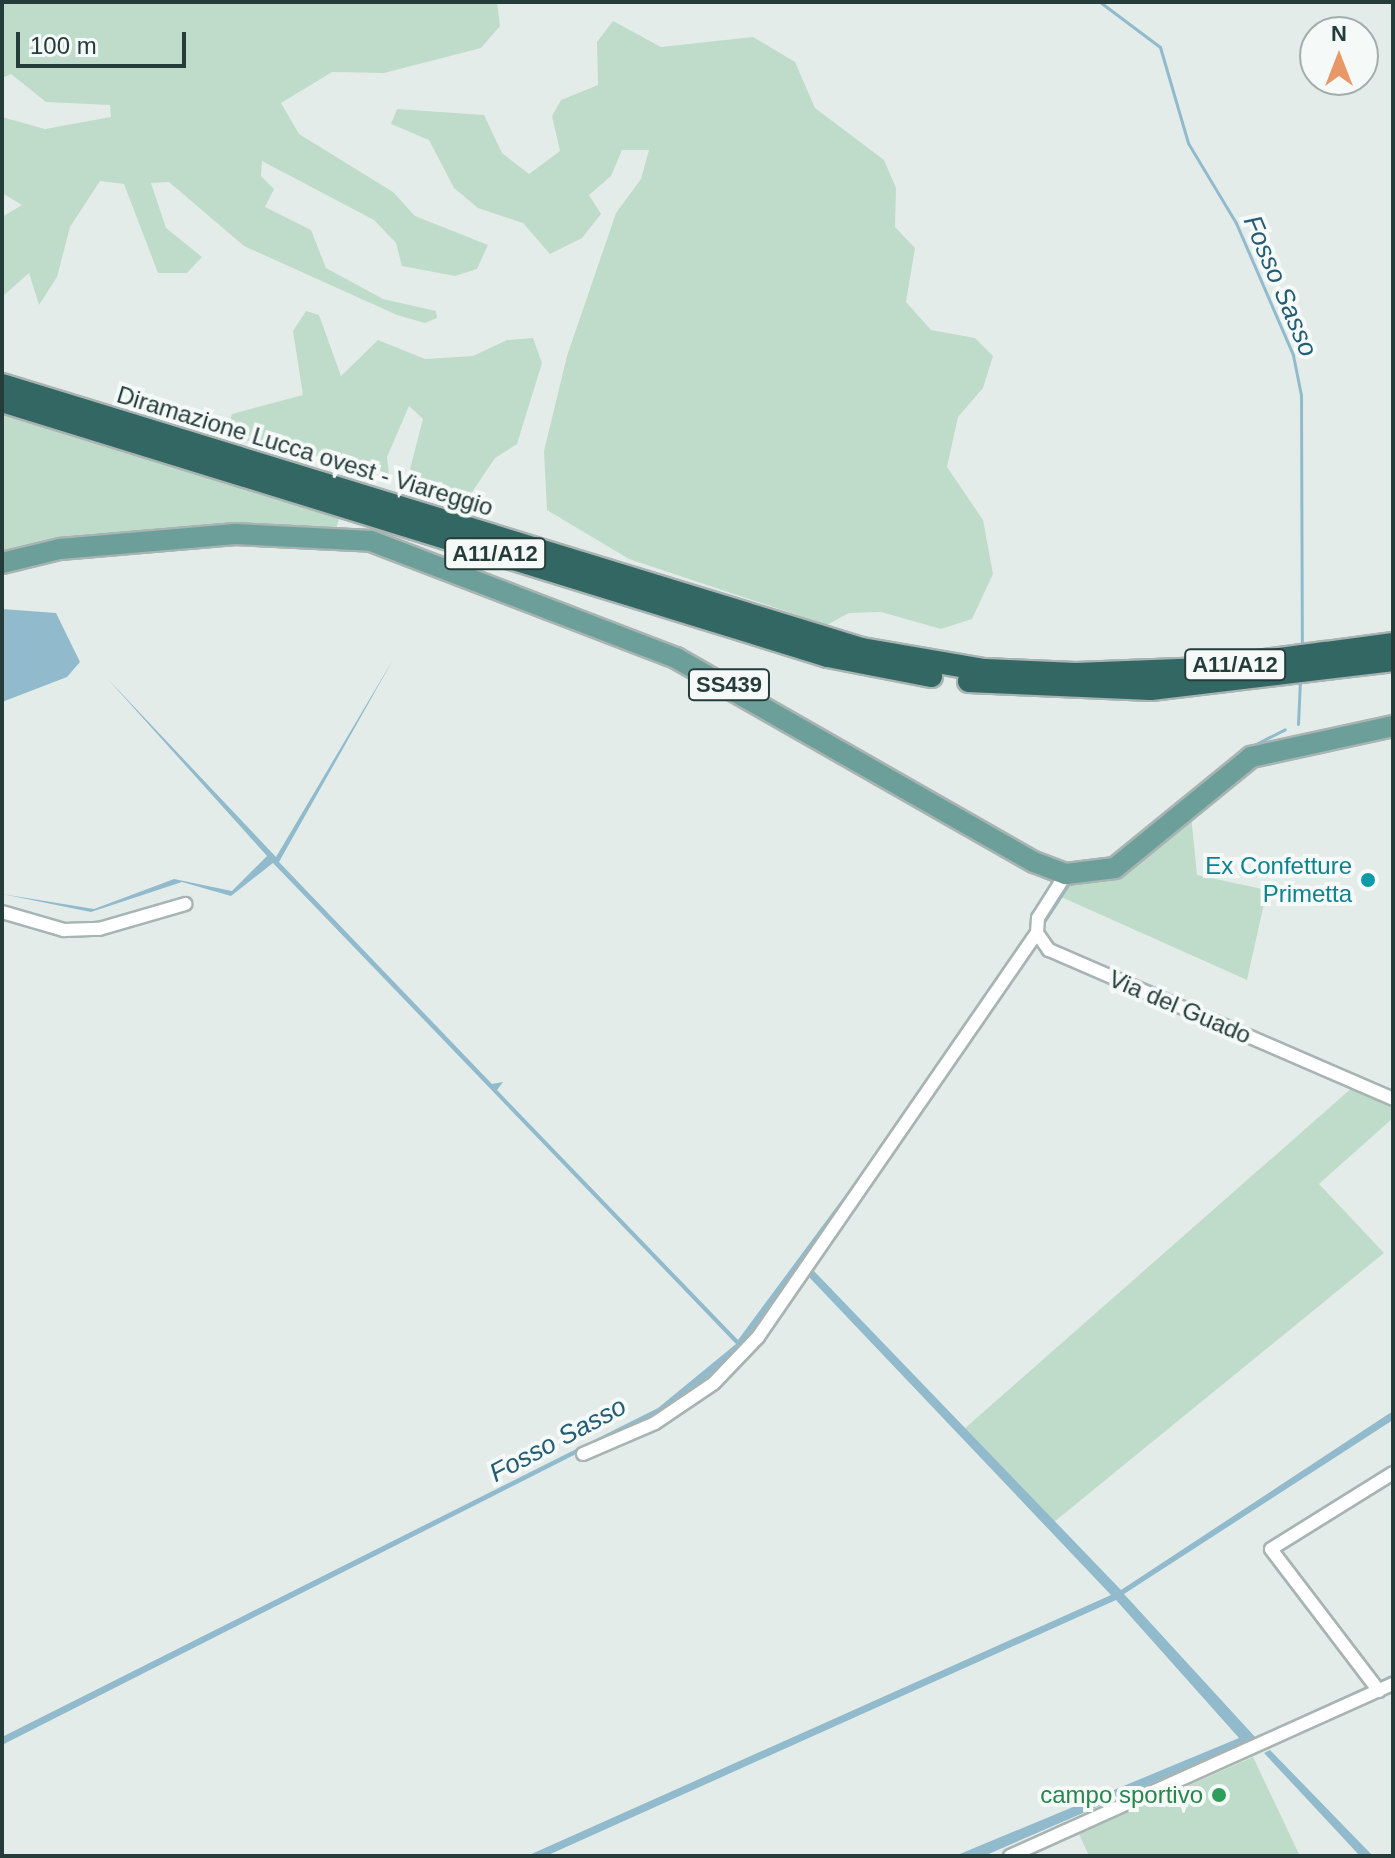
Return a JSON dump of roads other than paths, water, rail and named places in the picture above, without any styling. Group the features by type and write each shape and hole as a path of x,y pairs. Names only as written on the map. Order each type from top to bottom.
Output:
{"highway":[{"name":"Diramazione Lucca ovest - Viareggio","path":"6,394 187,441 827,648"},
{"name":"Diramazione Lucca ovest - Viareggio","path":"6,394 164,450 827,648 1080,682 1200,686 1393,660"},
{"name":"Diramazione Lucca ovest - Viareggio","path":"1080,682 1393,644"}],"main road":[{"name":"SS439","path":"2,563 60,549 235,534 371,541 676,658 1034,862 1066,874 1115,868 1251,757 1393,726"}],"street":[{"path":"583,1454 655,1423 714,1383 758,1337 1037,933 1038,918 1066,874"},
{"path":"2,912 64,930 99,929 185,904"},
{"name":"Via del Guado","path":"1037,933 1049,950 1393,1099"},
{"path":"1379,1691 1271,1549 1393,1473"},
{"path":"1010,1856 1393,1684"}],"water":[{"path":"2,609 56,613 80,662 67,677 2,702"},
{"path":"394,658 279,862 492,1084 503,1082 497,1090 738,1340 903,1117 752,1336 699,1385 653,1415 2,1745 2,1737 658,1408 736,1344 273,863 231,896 182,882 91,912 2,894 94,909 174,879 232,891 267,856 106,677 276,857"},
{"path":"813,1270 1121,1590 1393,1411 1393,1420 1124,1594 1256,1738 984,1856 955,1856 1239,1738 1116,1600 546,1856 527,1856 1111,1595 808,1276"},
{"path":"1270,1750 1373,1856 1360,1856 1264,1753"}],"waterway":[{"name":"Fosso Sasso","path":"1100,2 1160,47 1188,143 1236,223 1293,355 1301,395 1302,648"},
{"name":"Fosso Sasso","path":"1298,724 1300,680"},
{"name":"Fosso Sasso","path":"1250,747 1285,729"},
{"name":"Fosso Sasso","path":"1044,922 1070,882"},
{"name":"Fosso Sasso","path":"789,1275 844,1201"},
{"path":"1378,1682 1393,1675"},
{"path":"1256,1738 1371,1685"}],"place":[{"name":"Ex Confetture Primetta","path":"1368,880"},
{"name":"campo sportivo","path":"1219,1795"}]}
